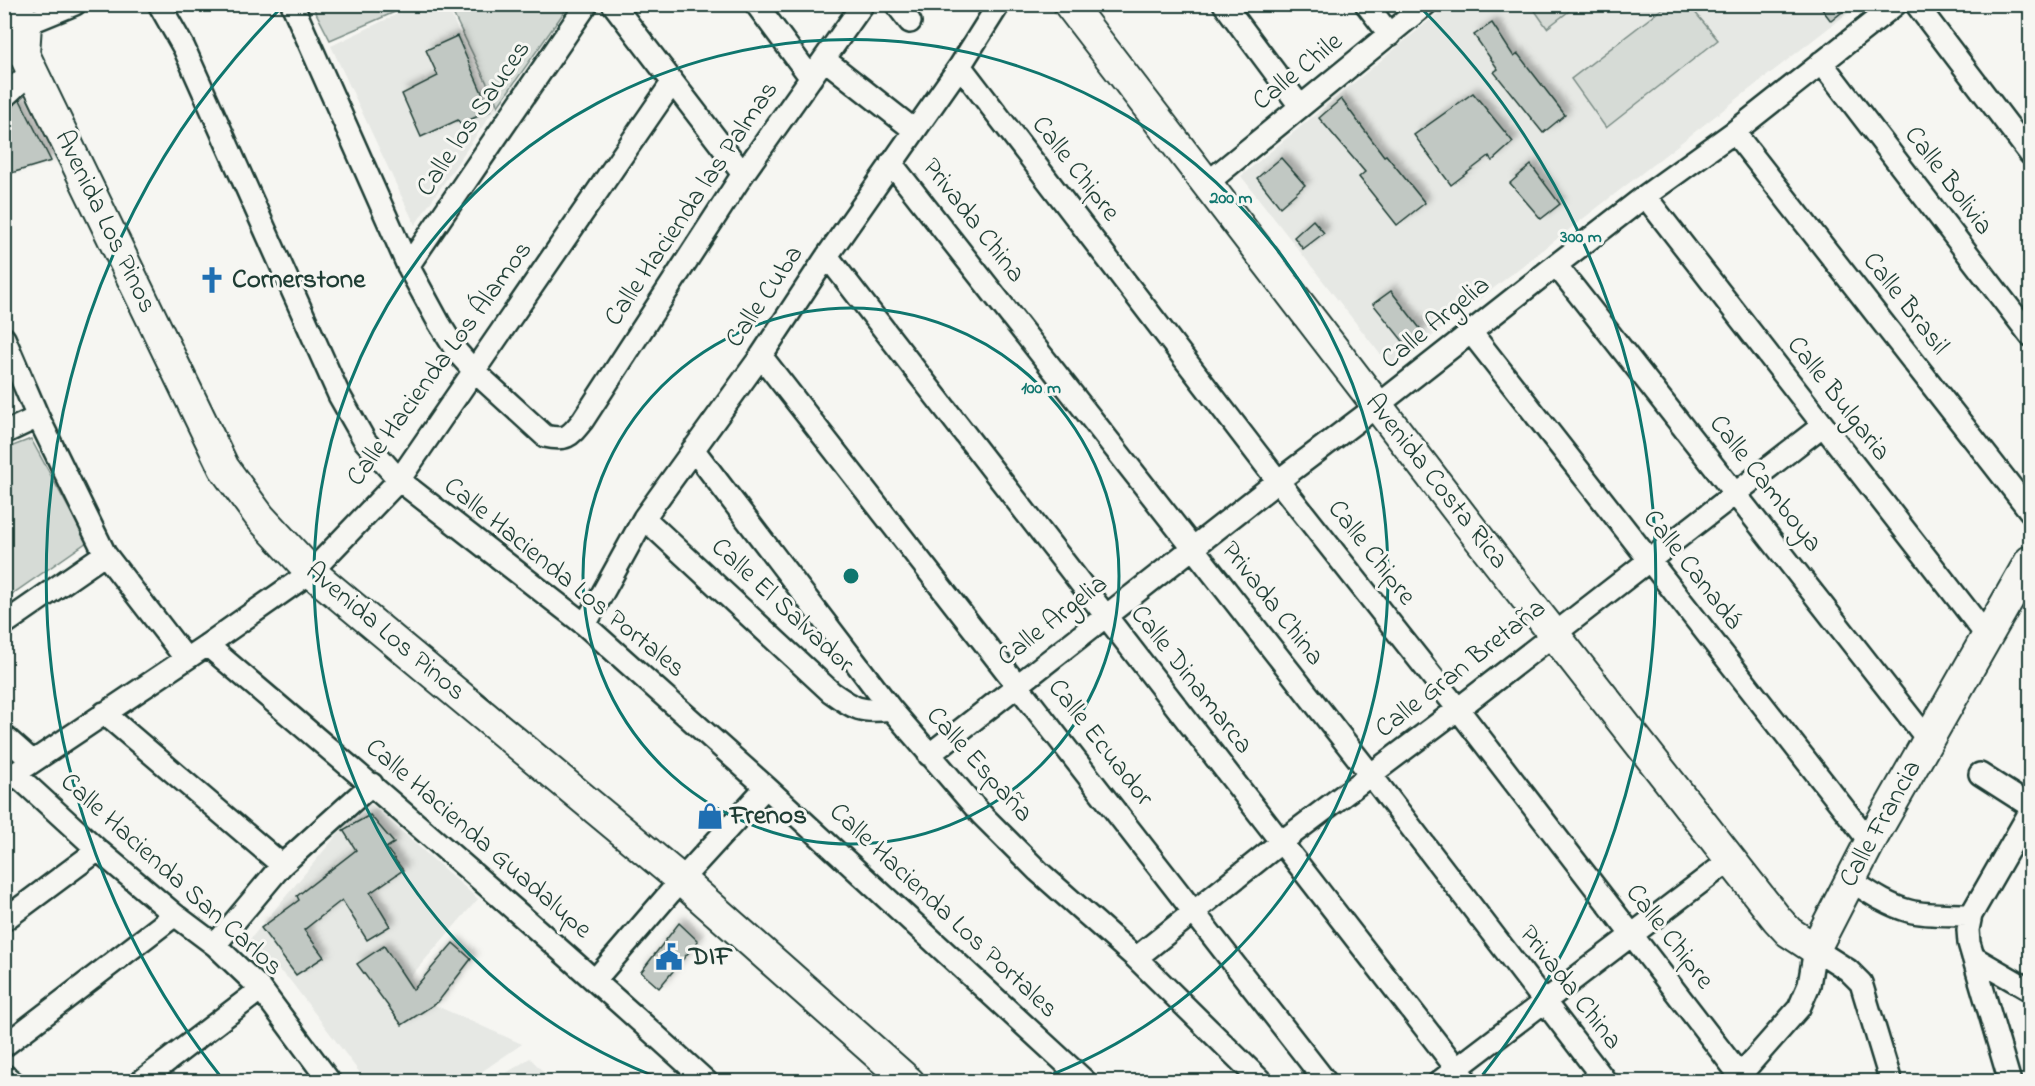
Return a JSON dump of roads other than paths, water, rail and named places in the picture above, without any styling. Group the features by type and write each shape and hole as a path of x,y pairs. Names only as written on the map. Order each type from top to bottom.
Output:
{"street":[{"path":"4,97 17,36 75,4"},
{"name":"Calle Hacienda Los Portales","path":"159,4 184,48 339,395 365,441 399,480 585,625 766,787 1086,1082"},
{"path":"292,4 408,266 457,352 474,371"},
{"name":"Calle los Sauces","path":"408,266 587,4"},
{"path":"613,4 743,174"},
{"path":"756,4 811,78"},
{"name":"Calle Hacienda las Palmas","path":"474,371 545,436 559,439 570,436 583,420 743,174 863,4"},
{"path":"896,4 910,22"},
{"name":"Calle Cuba","path":"585,625 644,518 761,356 827,256 960,66 999,4"},
{"name":"Avenida Costa Rica","path":"1069,4 1553,634 1730,860 1777,919 1790,932 1815,949"},
{"path":"1224,4 1300,106"},
{"path":"1366,4 1390,35"},
{"name":"Calle Chile","path":"1206,184 1426,4"},
{"name":"Calle Argelia","path":"929,755 1470,331 1645,196 1734,132 1896,4"},
{"path":"1916,4 2031,154"},
{"name":"Avenida Los Pinos","path":"17,36 224,468 260,517 311,572 681,880 909,1082"},
{"path":"824,59 914,130"},
{"name":"Calle Bolivia","path":"1821,62 2031,335"},
{"name":"Calle Chipre","path":"960,66 1278,481 1458,709 1740,1079"},
{"name":"Calle Hacienda Los Álamos","path":"9,777 207,645 311,572 399,480 672,83"},
{"name":"Calle Brasil","path":"1734,132 2031,511"},
{"name":"Privada China","path":"891,163 1371,775 1606,1082"},
{"name":"Calle Bulgaria","path":"1645,196 1987,636"},
{"name":"Calle Dinamarca","path":"827,256 1462,1075"},
{"name":"Calle Camboya","path":"1556,265 1928,740"},
{"name":"Calle Canadá","path":"1470,331 1870,842"},
{"path":"4,338 38,417 105,554 186,659"},
{"name":"Calle Ecuador","path":"761,356 1195,911 1320,1079"},
{"path":"4,433 38,417"},
{"name":"Calle Gran Bretaña","path":"1136,958 1280,843 1458,709 1822,426"},
{"name":"Calle España","path":"693,449 891,709 981,814 1038,871 1136,958 1262,1082"},
{"name":"Calle El Salvador","path":"644,518 831,692 852,707 870,712 891,709"},
{"path":"4,624 105,554"},
{"name":"Calle Francia","path":"1740,1079 1799,1008 1809,985 1815,949 1850,880 2031,561"},
{"name":"Calle Hacienda Guadalupe","path":"207,645 372,784 707,1082"},
{"path":"104,713 282,865"},
{"path":"4,735 32,761"},
{"path":"1980,774 2031,806"},
{"name":"Calle Hacienda San Carlos","path":"9,777 175,915 215,945 261,989 326,1080"},
{"path":"215,945 282,865 372,784"},
{"path":"595,980 681,880 766,787"},
{"path":"2010,1082 1973,957 1968,930 1971,915 2024,839 2031,812"},
{"path":"4,920 98,850"},
{"path":"1439,1082 1462,1075 1543,1002 1730,860"},
{"path":"1850,880 1895,906 1912,911 1971,915"},
{"path":"4,1046 175,915"},
{"path":"1815,949 1848,970 1861,983 1891,1082"},
{"path":"1973,957 2031,990"},
{"path":"140,1082 261,989"},
{"path":"4,1074 13,1082"}],"place":[{"name":"Cornerstone","path":"212,280"},
{"name":"Frenos","path":"710,816"},
{"name":"DIF","path":"669,957"}]}
